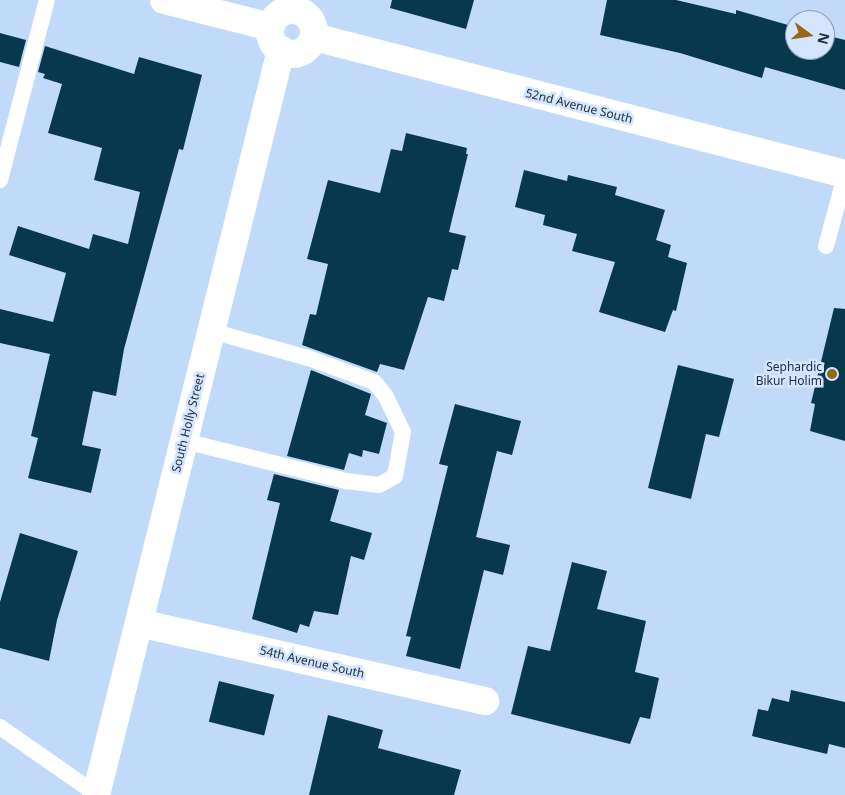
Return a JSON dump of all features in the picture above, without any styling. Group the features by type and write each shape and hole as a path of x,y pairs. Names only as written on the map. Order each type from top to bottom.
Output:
{"street":[{"path":"164,0 284,22"},
{"name":"52nd Avenue South","path":"284,22 305,14 311,20 314,37 845,175"},
{"name":"South Holly Street","path":"96,794 184,442 284,22"},
{"name":"54th Avenue South","path":"138,623 485,701"}],"lane":[{"path":"0,180 47,0"},
{"path":"826,246 845,175"},
{"path":"184,442 346,481 380,485 395,476 403,432 389,401 374,382 308,358 211,331"},
{"path":"0,727 96,794"}],"building":[{"path":"392,0 474,0 466,29 390,8"},
{"path":"607,0 676,0 736,14 736,10 785,24 785,60 835,60 835,38 845,40 845,90 765,67 762,78 680,53 600,35"},
{"path":"0,33 26,40 19,67 0,62"},
{"path":"45,46 134,74 139,57 202,75 183,150 179,149 124,349 116,396 93,391 82,445 101,449 91,493 28,478 38,438 31,436 50,354 0,343 0,309 53,322 66,273 9,255 18,226 89,249 93,234 128,244 140,192 94,180 102,148 48,133 62,84 43,78 45,74 38,72"},
{"path":"406,133 467,148 466,154 468,154 449,232 466,236 458,270 452,269 444,301 428,297 404,370 380,364 377,372 302,345 310,314 316,315 328,264 307,259 328,180 380,193 391,149 402,151"},
{"path":"524,170 567,181 568,175 617,187 615,195 665,210 656,240 671,245 668,257 687,263 676,311 673,310 665,332 599,312 615,262 572,251 577,234 543,225 545,215 515,207"},
{"name":"Sephardic Bikur Holim","path":"834,308 845,309 845,441 810,431 815,404 811,403"},
{"path":"678,365 734,379 719,437 706,434 691,499 648,488"},
{"path":"311,370 371,394 365,415 387,423 379,454 363,450 362,457 349,453 344,470 287,456"},
{"path":"455,404 521,421 512,455 497,451 476,537 510,545 503,575 484,570 460,669 406,656 411,637 406,636 448,466 439,464"},
{"path":"274,474 339,490 330,521 372,533 364,560 351,556 338,615 314,611 309,627 300,624 297,633 252,619 280,503 267,500"},
{"path":"20,533 78,551 57,620 49,661 0,648 0,602"},
{"path":"572,562 607,571 597,609 646,621 635,672 659,678 650,719 640,717 630,744 511,714 528,646 550,651"},
{"path":"219,681 274,695 264,736 209,722"},
{"path":"791,690 845,702 845,748 829,744 827,754 752,736 758,709 768,711 772,698 789,702"},
{"path":"328,715 383,730 378,748 461,770 454,795 309,795"}],"place":[{"name":"Sephardic Bikur Holim","path":"832,374"}]}
